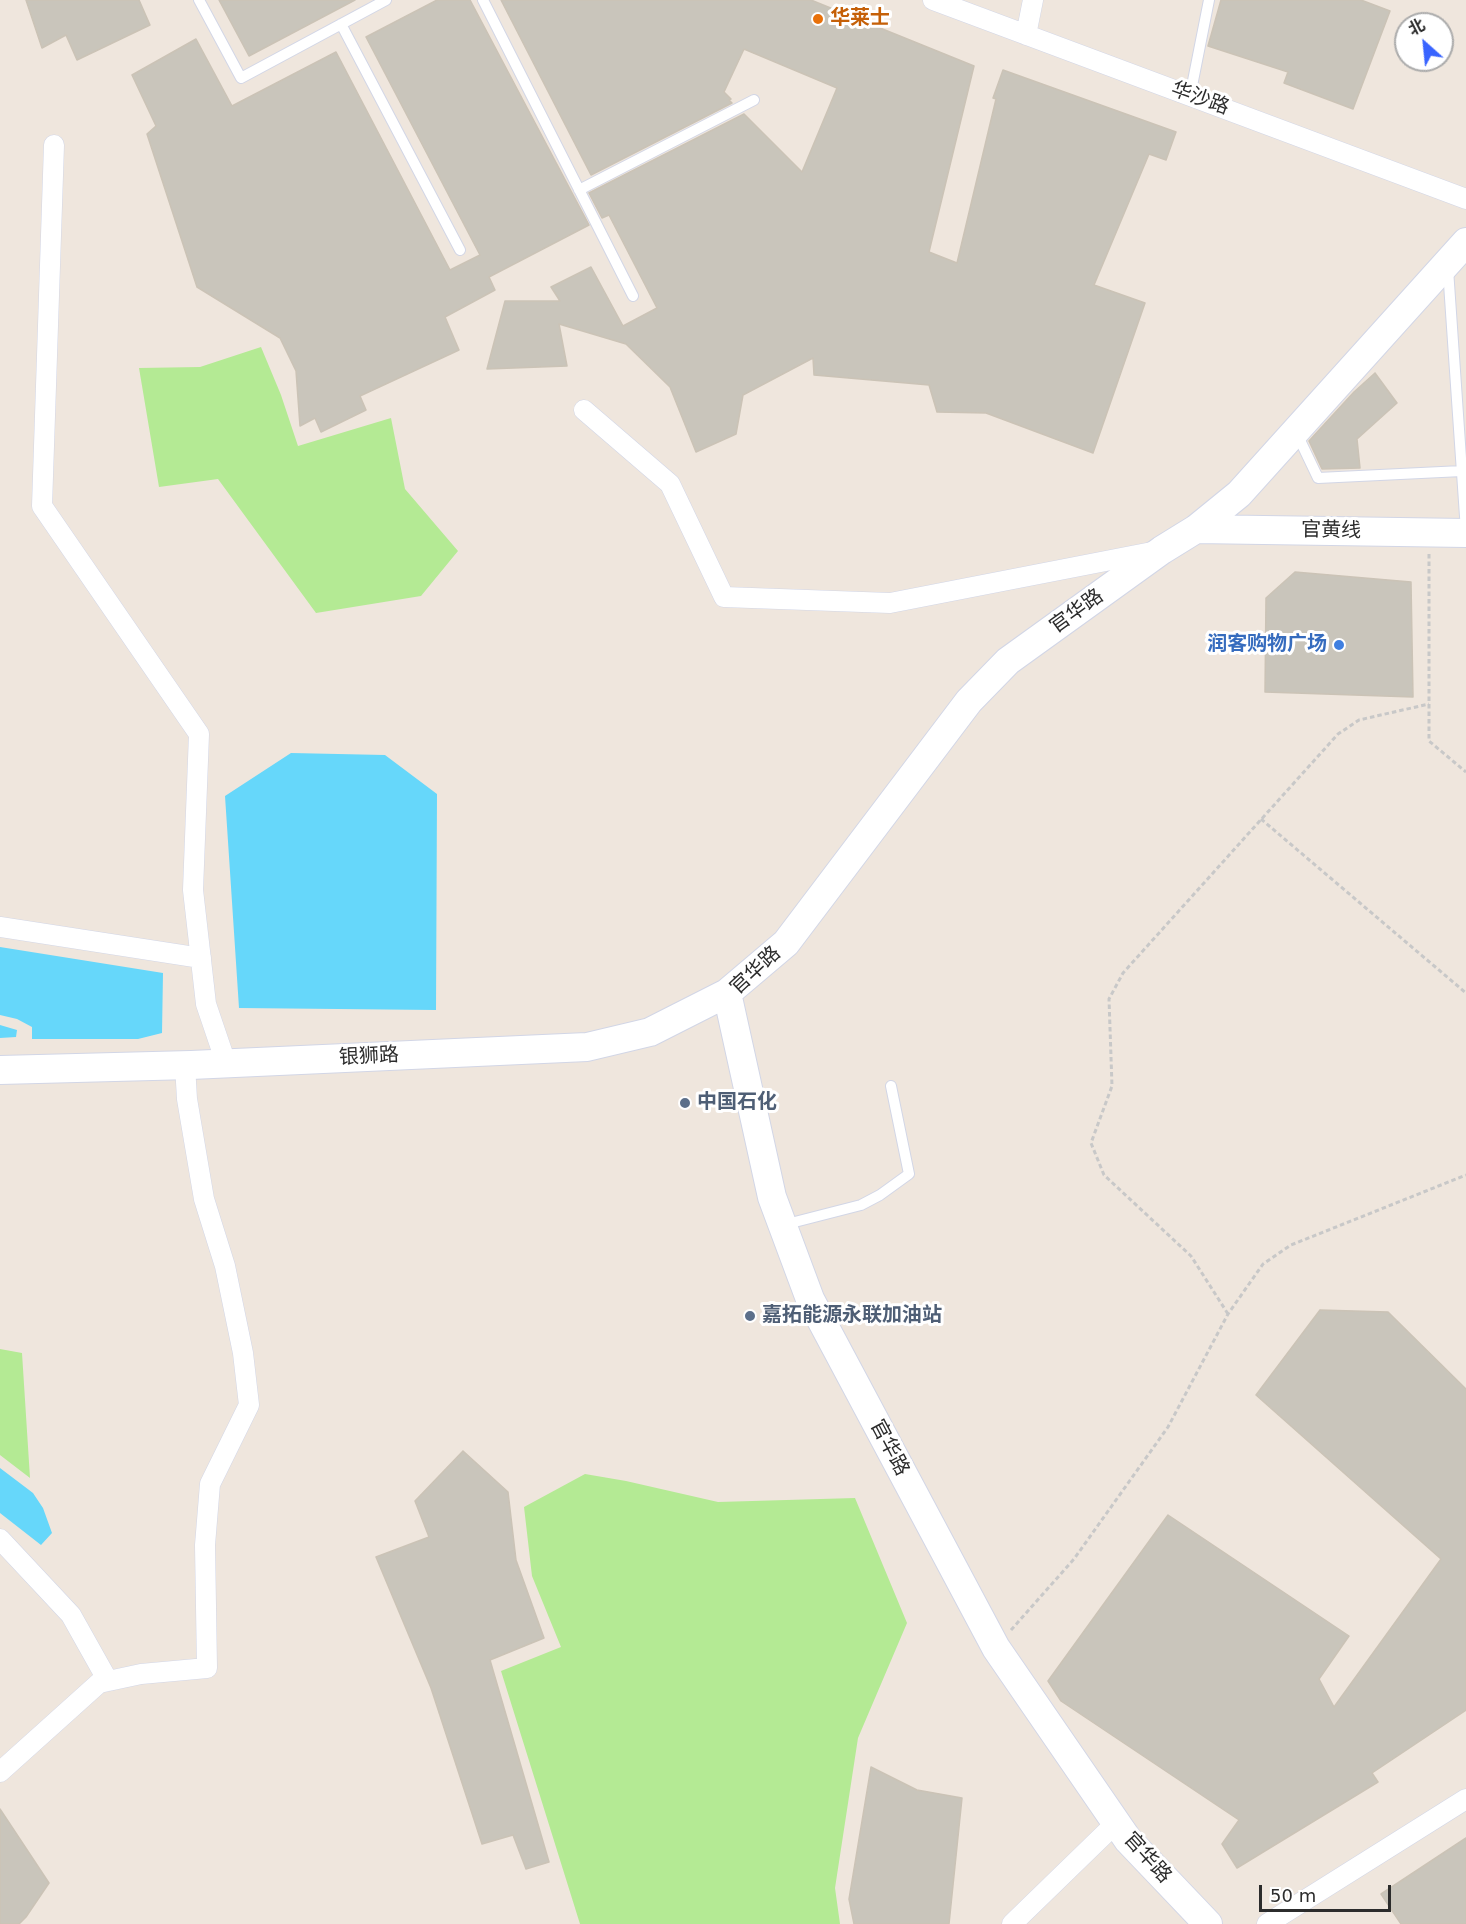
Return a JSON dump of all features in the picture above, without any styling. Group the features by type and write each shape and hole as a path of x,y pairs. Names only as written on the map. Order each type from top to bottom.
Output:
{"main road":[{"name":"官华路","path":"1208,1924 1128,1840 996,1647 810,1299 772,1197 727,993 786,943 977,693 1008,661 1162,550 1196,530 1239,494 1466,242"},
{"name":"官黄线","path":"1196,530 1466,532"},
{"name":"银狮路","path":"0,1070 185,1065 587,1047 650,1032 727,993"}],"street":[{"name":"华沙路","path":"933,0 1466,199"},
{"path":"1026,34 1033,0"},
{"path":"54,145 42,506 200,734 193,890 206,1004 226,1063"},
{"path":"585,410 670,484 724,597 890,603 1162,550"},
{"path":"0,927 201,958"},
{"path":"0,1772 99,1683 141,1674 207,1668 205,1545 210,1484 249,1405 243,1353 225,1266 204,1199 187,1099 185,1065"},
{"path":"0,1539 71,1615 108,1681"},
{"path":"1267,1924 1466,1799"},
{"path":"1012,1924 1116,1823"}],"lane":[{"path":"199,0 241,78 386,0"},
{"path":"483,0 633,296"},
{"path":"1190,96 1209,0"},
{"path":"341,24 460,250"},
{"path":"579,190 754,100"},
{"path":"1448,263 1466,532"},
{"path":"1296,431 1318,478 1462,471"},
{"path":"783,1225 861,1205 880,1195 909,1174 891,1086"}],"path":[{"path":"1430,532 1429,741 1466,772"},
{"path":"1228,1314 1191,1256 1104,1175 1091,1143 1112,1086 1109,999 1123,973 1338,734 1359,720 1429,704"},
{"path":"1261,819 1466,993"},
{"path":"996,1647 1074,1559 1167,1426 1228,1314 1263,1264 1292,1245 1466,1175"}],"green space":[{"path":"261,347 281,395 298,446 391,418 405,489 458,551 421,596 316,613 218,479 159,487 139,368 200,367"},
{"path":"0,1349 22,1353 30,1478 0,1455"},
{"path":"585,1474 718,1502 855,1498 907,1623 858,1738 835,1888 840,1924 580,1924 501,1671 561,1647 532,1576 524,1507"}],"water":[{"path":"291,753 385,755 437,794 436,1010 239,1008 225,796"},
{"path":"0,947 163,973 162,1033 138,1039 32,1039 32,1027 17,1019 0,1015"},
{"path":"0,1025 17,1030 16,1037 0,1038"},
{"path":"0,1468 33,1493 43,1508 52,1533 41,1545 0,1513"}],"building":[{"path":"26,0 139,0 150,25 77,60 66,35 42,48"},
{"path":"219,0 355,0 249,56"},
{"path":"437,0 470,0 589,225 489,277 495,290 445,317 459,350 360,396 366,410 321,432 315,418 300,426 296,371 280,338 197,287 147,134 156,126 132,75 196,39 232,106 336,52 450,270 480,255 366,37"},
{"path":"501,0 811,0 974,66 929,252 957,263 996,99 993,98 1003,70 1176,132 1166,160 1149,154 1094,285 1145,303 1093,453 986,413 937,412 929,385 814,375 813,358 743,395 736,434 696,452 670,387 626,344 559,324 567,366 487,369 505,301 560,301 551,287 591,267 623,326 657,308 609,215 602,218 589,193 744,114 802,172 837,88 744,49 724,92 732,103 591,175"},
{"path":"1221,0 1361,0 1390,11 1353,109 1284,83 1288,72 1208,46"},
{"path":"1375,373 1397,403 1357,439 1360,468 1322,469 1309,441 1354,392"},
{"name":"润客购物广场","path":"1295,572 1411,582 1413,697 1265,692 1266,598"},
{"path":"1320,1310 1388,1312 1466,1389 1466,1710 1372,1773 1378,1782 1237,1868 1222,1844 1239,1820 1061,1701 1048,1681 1168,1515 1349,1636 1319,1679 1334,1707 1441,1559 1256,1395"},
{"path":"463,1451 508,1492 516,1560 544,1638 490,1660 549,1862 526,1869 513,1835 482,1844 431,1688 376,1557 429,1537 415,1501"},
{"path":"871,1767 917,1790 962,1798 949,1924 854,1924 849,1899"},
{"path":"0,1809 49,1883 19,1924 0,1924"},
{"path":"1466,1838 1466,1924 1401,1924 1381,1894"}],"place":[{"name":"华莱士","path":"818,19"},
{"name":"润客购物广场","path":"1339,645"},
{"name":"中国石化","path":"685,1103"},
{"name":"嘉拓能源永联加油站","path":"750,1316"}]}
